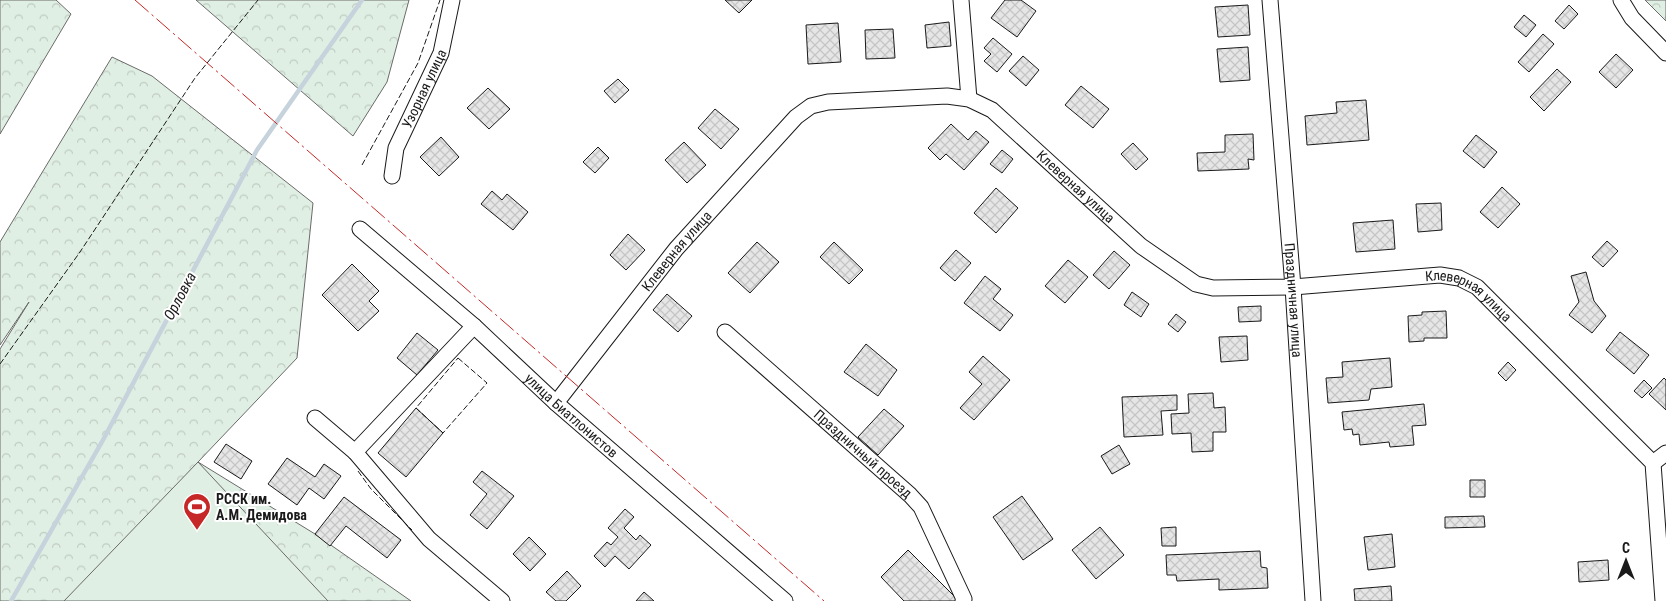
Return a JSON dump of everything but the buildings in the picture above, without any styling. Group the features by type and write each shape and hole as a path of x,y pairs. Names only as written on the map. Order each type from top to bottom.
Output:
{"street":[{"name":"Узорная улица","path":"392,176 396,148 441,53 452,0"},
{"path":"961,0 969,100"},
{"name":"Праздничная улица","path":"1270,0 1293,288 1313,601"},
{"path":"1621,0 1632,18 1666,53"},
{"name":"Клеверная улица","path":"556,403 676,249 796,117 811,106 828,102 947,96 969,100 992,110 1141,246 1196,284 1214,288 1293,288 1440,275 1459,278 1477,288 1653,463"},
{"name":"улица Биатлонистов","path":"360,229 474,326 556,403 785,601"},
{"path":"355,452 474,326"},
{"name":"Праздничный проезд","path":"725,332 910,495 921,507 964,598 963,601"},
{"path":"315,418 355,452 429,539 502,601"},
{"path":"1663,601 1653,463 1666,453"}],"green space":[{"path":"0,0 56,0 71,14 0,134"},
{"path":"196,0 409,0 387,82 353,136"},
{"path":"1645,0 1666,0 1666,21"},
{"path":"112,57 152,76 313,203 297,358 198,462 315,534 411,601 0,601 0,349 29,302 0,345 0,242"},
{"name":"РССК им. А.М. Демидова","path":"198,462 328,601 64,601"}],"waterway":[{"name":"Орловка","path":"11,601 103,440 257,150 362,0"}],"fence":[{"path":"0,364 80,252 195,78 258,0"},
{"path":"362,165 418,63 440,0"},
{"path":"458,358 487,383 443,433 416,408 458,358"},
{"path":"358,471 371,489 412,530"}],"power":[{"path":"135,0 824,601"}],"place":[{"name":"РССК им. А.М. Демидова","path":"197,531"}]}
